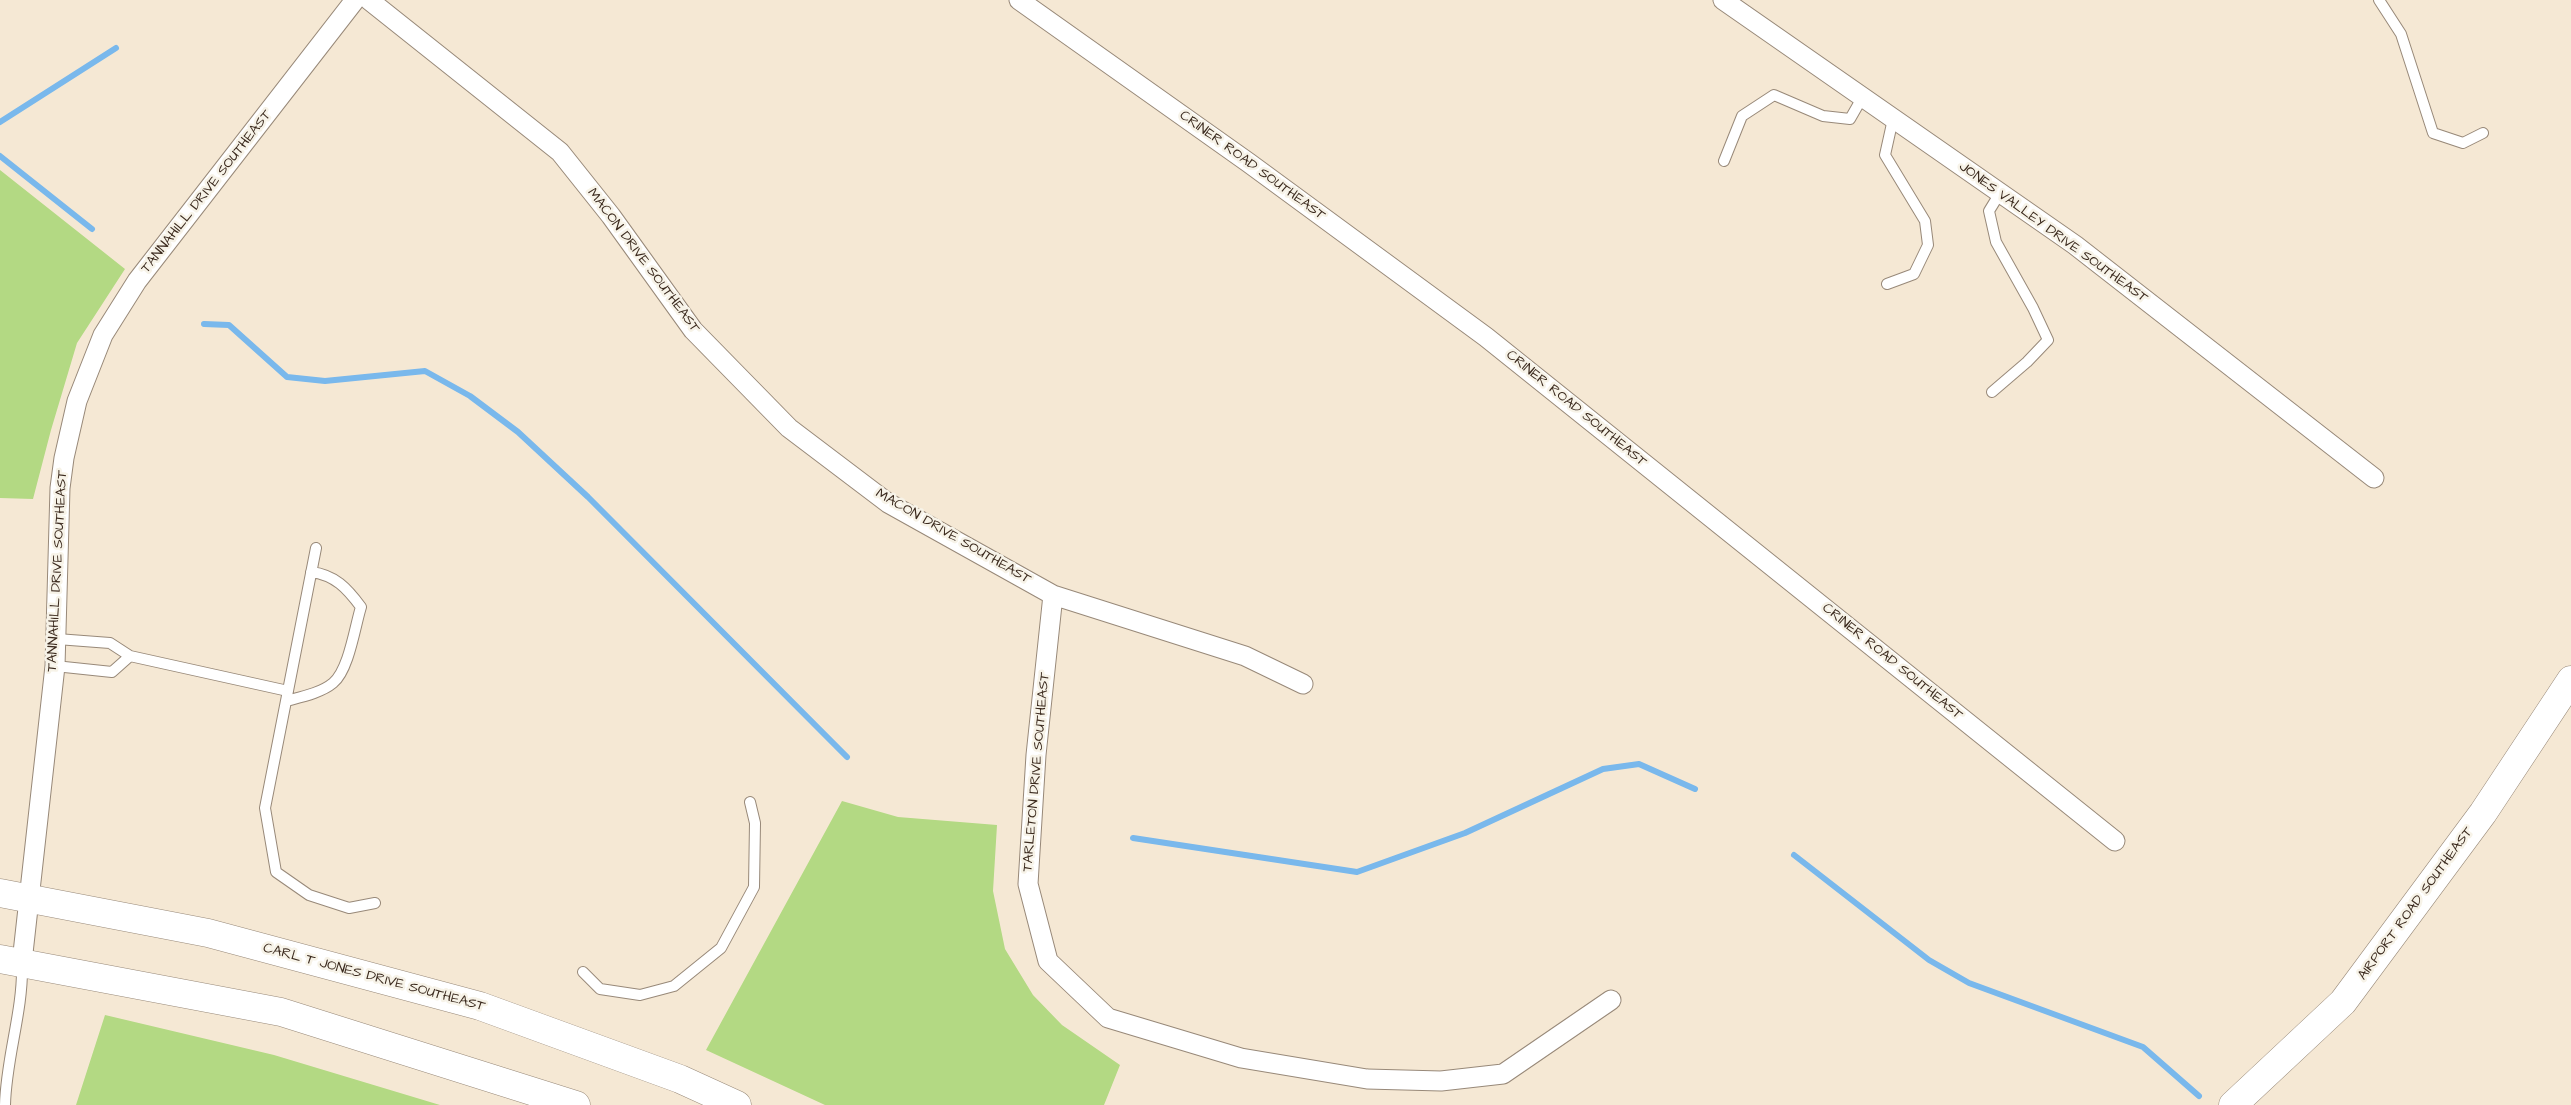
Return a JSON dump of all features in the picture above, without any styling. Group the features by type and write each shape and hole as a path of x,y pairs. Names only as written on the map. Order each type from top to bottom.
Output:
{"main road":[{"name":"AIRPORT ROAD SOUTHEAST","path":"2233,1105 2343,1002 2483,813 2571,680"},
{"name":"CARL T JONES DRIVE SOUTHEAST","path":"0,893 208,933 480,1006 680,1079 737,1105"},
{"path":"11,960 281,1012 576,1105"}],"street":[{"name":"TANNAHILL DRIVE SOUTHEAST","path":"11,960 30,898 57,639 60,488 64,458 77,401 102,335 137,281 355,0"},
{"name":"MACON DRIVE SOUTHEAST","path":"369,0 560,152 692,330 789,428 888,503 1053,595 1245,656 1303,684"},
{"name":"CRINER ROAD SOUTHEAST","path":"1019,0 1249,162 1486,338 2115,841"},
{"name":"JONES VALLEY DRIVE SOUTHEAST","path":"1723,0 2075,245 2374,478"},
{"name":"TARLETON DRIVE SOUTHEAST","path":"1053,595 1036,756 1028,884 1048,961 1108,1018 1241,1058 1368,1079 1441,1082 1503,1074 1611,1000"}],"lane":[{"path":"2379,0 2401,34 2433,133 2462,143 2483,133"},
{"path":"1724,161 1742,116 1774,95 1823,116 1850,119 1862,98"},
{"path":"1887,284 1914,274 1928,245 1925,221 1885,155 1893,119"},
{"path":"1992,392 2027,362 2048,340 2033,308 1996,242 1989,211 2000,193"},
{"path":"316,548 264,808 276,872 309,895 349,908 375,903"},
{"path":"57,639 110,643 130,656 287,696 311,694 333,683 343,670 361,607 348,588 325,574 311,572"},
{"path":"55,666 112,672 130,656"},
{"path":"583,972 600,988 640,995 674,986 721,948 754,887 755,823 750,802"},
{"path":"5,1105 6,1082 22,986 11,960"}],"green space":[{"path":"0,170 125,269 77,343 33,499 0,498"},
{"path":"842,801 898,817 997,825 993,891 1005,949 1033,995 1062,1025 1120,1065 1104,1105 825,1105 706,1050"},
{"path":"105,1015 274,1055 440,1105 76,1105"}],"waterway":[{"path":"0,122 116,48"},
{"path":"0,156 92,229"},
{"path":"204,324 229,325 287,377 325,381 425,371 470,396 518,432 588,497 847,757"},
{"path":"1133,838 1357,872 1465,833 1603,769 1639,764 1695,789"},
{"path":"1794,855 1929,960 1969,983 2143,1047 2199,1096"}]}
